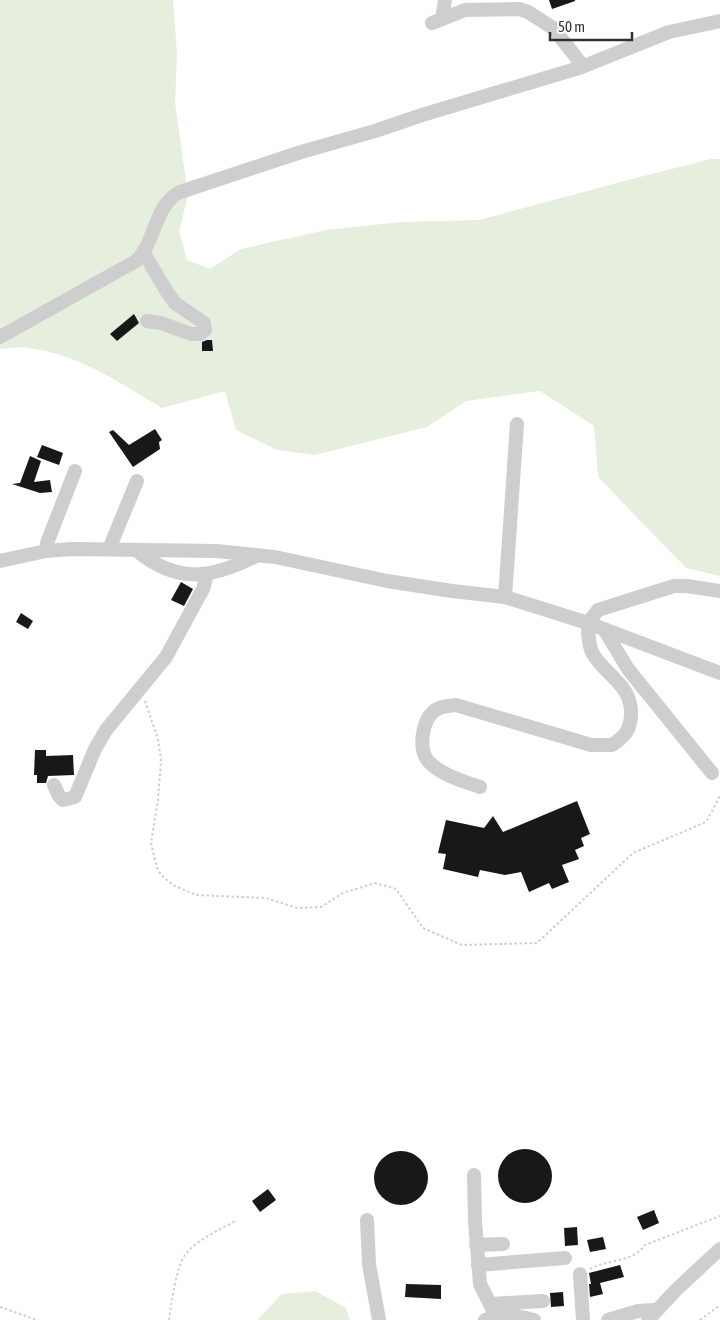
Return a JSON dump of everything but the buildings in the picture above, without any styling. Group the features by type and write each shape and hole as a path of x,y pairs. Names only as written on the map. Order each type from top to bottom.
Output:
{"street":[{"path":"445,0 437,21 465,10 519,9 528,12 553,28 583,66"},
{"path":"0,337 113,275 136,260 144,253 164,208 180,192 300,152 375,131 583,66 669,32 720,20"},
{"path":"144,253 175,303 204,323 205,330 200,334 191,334 161,323 148,321"},
{"path":"505,597 517,424"},
{"path":"46,551 47,543 75,471"},
{"path":"109,549 137,481"},
{"path":"0,561 46,551 72,549 216,551 275,557 387,581 505,597 588,623 720,673"},
{"path":"136,550 150,562 177,573 207,574 220,572 257,555"},
{"path":"54,785 63,800 75,796 106,730 166,657 203,589 207,574"},
{"path":"480,787 452,777 428,760 423,747 422,734 434,711 456,705 591,745 612,745 628,731 632,708 629,695 592,652 589,642 588,623 598,610 674,586 720,591"},
{"path":"604,629 628,669 712,773"},
{"path":"474,1175 476,1245 480,1284 490,1313"},
{"path":"367,1220 369,1264 379,1320"},
{"path":"476,1245 503,1244"},
{"path":"608,1320 638,1311 652,1315 720,1249"},
{"path":"478,1265 565,1258"},
{"path":"580,1274 583,1320"},
{"path":"490,1313 543,1301"},
{"path":"490,1313 512,1314 534,1320"}],"path":[{"path":"141,689 158,739 162,760 151,843 157,868 173,885 196,895 265,898 298,908 321,907 343,892 376,883 396,889 423,928 462,946 537,943 633,853 706,822 720,796"},
{"path":"580,1274 603,1263 634,1256 645,1245 720,1216"},
{"path":"169,1320 172,1292 184,1256 196,1244 237,1220"},
{"path":"700,1320 720,1305"},
{"path":"0,1308 37,1320"}],"green space":[{"path":"0,0 173,0 177,54 175,102 188,196 179,231 187,260 210,269 241,249 326,230 401,222 479,220 711,159 720,159 720,576 686,568 598,477 594,426 540,391 466,401 427,427 315,455 277,450 236,430 225,391 162,408 98,370 63,356 27,348 0,349"},
{"path":"315,1291 346,1308 350,1320 257,1320 282,1294"}]}
